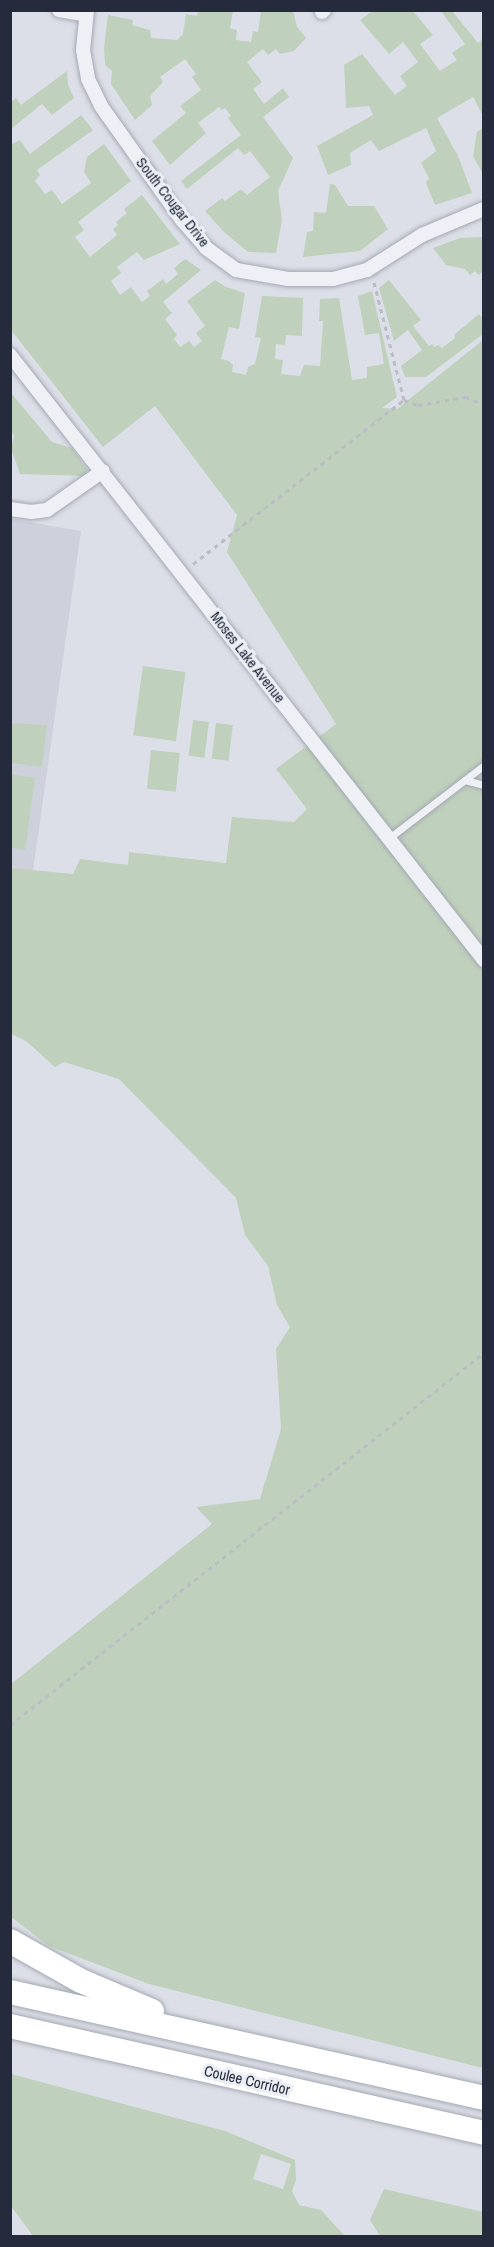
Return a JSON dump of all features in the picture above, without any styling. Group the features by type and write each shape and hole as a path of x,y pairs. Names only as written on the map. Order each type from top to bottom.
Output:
{"highway":[{"path":"10,1941 58,1970 103,1991 227,2040"},
{"path":"10,1992 483,2098"},
{"name":"Coulee Corridor","path":"10,2026 483,2133"}],"street":[{"name":"South Cougar Drive","path":"59,10 86,13 83,50 88,79 101,106 183,220 206,248 236,270 288,279 333,279 367,270 422,235 483,209"},
{"name":"Moses Lake Avenue","path":"10,355 182,572 483,960"},
{"path":"10,509 31,512 47,510 103,471"}],"lane":[{"path":"389,838 483,765"},
{"path":"465,780 483,785"}],"path":[{"path":"376,285 404,400"},
{"path":"404,400 418,405 465,397 483,404"},
{"path":"182,572 404,400"},
{"path":"10,1725 483,1353"}],"shaded area":[{"path":"11,519 81,531 33,871 11,868"}],"green space":[{"path":"374,10 413,11 433,35 420,44 440,71 457,60 452,53 465,44 441,11 452,11 478,43 483,38 483,116 473,97 437,118 458,156 472,193 435,205 426,183 429,178 421,163 436,151 426,128 379,151 371,140 350,153 351,165 328,175 317,146 373,115 369,106 346,108 344,65 362,54 395,95 407,86 400,76 418,62 403,42 389,54 360,20"},
{"path":"198,11 233,11 230,28 237,30 236,40 251,42 253,31 258,32 261,11 293,11 297,27 306,38 294,51 280,54 276,49 268,55 263,49 247,62 262,82 253,89 264,104 283,88 289,97 263,117 293,158 278,191 282,220 276,253 248,252 224,232 205,211 222,198 225,201 241,189 247,195 270,177 250,151 244,155 238,148 187,189 181,181 241,135 228,118 231,116 225,108 222,110 219,107 198,123 206,133 170,165 152,141 186,113 180,106 201,90 192,77 196,74 185,59 160,77 163,82 150,96 152,105 135,120 111,84 112,71 105,65 104,48 108,15 133,20 132,25 150,30 151,38 177,40 183,34 186,14 197,16"},
{"path":"67,71 68,85 74,98 52,115 42,104 11,129 11,102 16,98 21,105"},
{"path":"81,115 93,130 37,170 40,175 35,181 45,194 52,190 62,204 91,183 84,172 87,157 104,144 131,181 78,222 84,230 75,237 90,257 117,235 113,229 118,225 116,222 127,213 124,209 142,195 180,244 144,260 137,252 117,267 121,273 111,281 120,295 131,287 142,302 150,296 147,291 163,279 166,284 178,274 174,268 185,259 201,270 163,302 172,313 165,319 177,335 174,339 180,347 189,341 194,347 202,341 196,333 205,326 187,301 215,280 226,287 245,293 239,329 229,327 221,359 233,365 232,372 246,375 248,367 255,364 261,338 255,337 262,296 303,298 302,336 286,335 285,345 276,344 275,359 283,360 281,374 300,376 304,365 320,366 323,321 319,321 320,299 339,298 352,380 367,378 367,367 384,364 379,333 365,335 358,296 372,291 397,397 382,408 397,409 483,340 483,2068 149,1984 49,1946 11,1917 11,1684 212,1524 196,1507 260,1499 281,1429 276,1349 290,1327 277,1305 268,1266 245,1235 236,1198 119,1079 64,1062 55,1067 26,1041 11,1034 11,868 73,874 80,859 128,865 129,852 226,863 232,817 294,822 307,809 276,769 336,724 227,552 237,515 155,406 103,447 11,330 10,145 20,140 30,154"},
{"path":"483,128 483,174 473,156 477,132"},
{"path":"330,184 335,185 348,206 374,206 388,229 360,251 303,257 307,232 313,231 314,212 326,213"},
{"path":"483,237 483,271 479,275 475,271 470,275 465,269 446,265 433,248 460,238"},
{"path":"389,280 421,320 413,326 429,346 432,344 434,347 438,345 442,348 479,314 483,319 483,334 426,377 405,377 401,366 422,350 408,330 394,341 379,288"},
{"path":"11,393 52,442 72,448 87,469 85,476 20,474 11,448 14,436 11,431"},
{"path":"143,666 186,672 176,741 133,735"},
{"path":"193,720 209,722 204,758 189,756"},
{"path":"11,723 47,725 42,767 11,763"},
{"path":"216,723 233,725 228,761 212,759"},
{"path":"151,750 180,753 176,792 147,789"},
{"path":"11,774 35,778 25,850 11,848"},
{"path":"11,2074 225,2131 295,2160 296,2180 292,2191 299,2205 321,2210 344,2235 33,2236 11,2206","holes":["261,2154 291,2164 283,2189 253,2179"]},
{"path":"384,2189 483,2212 483,2236 380,2236 370,2220"}]}
